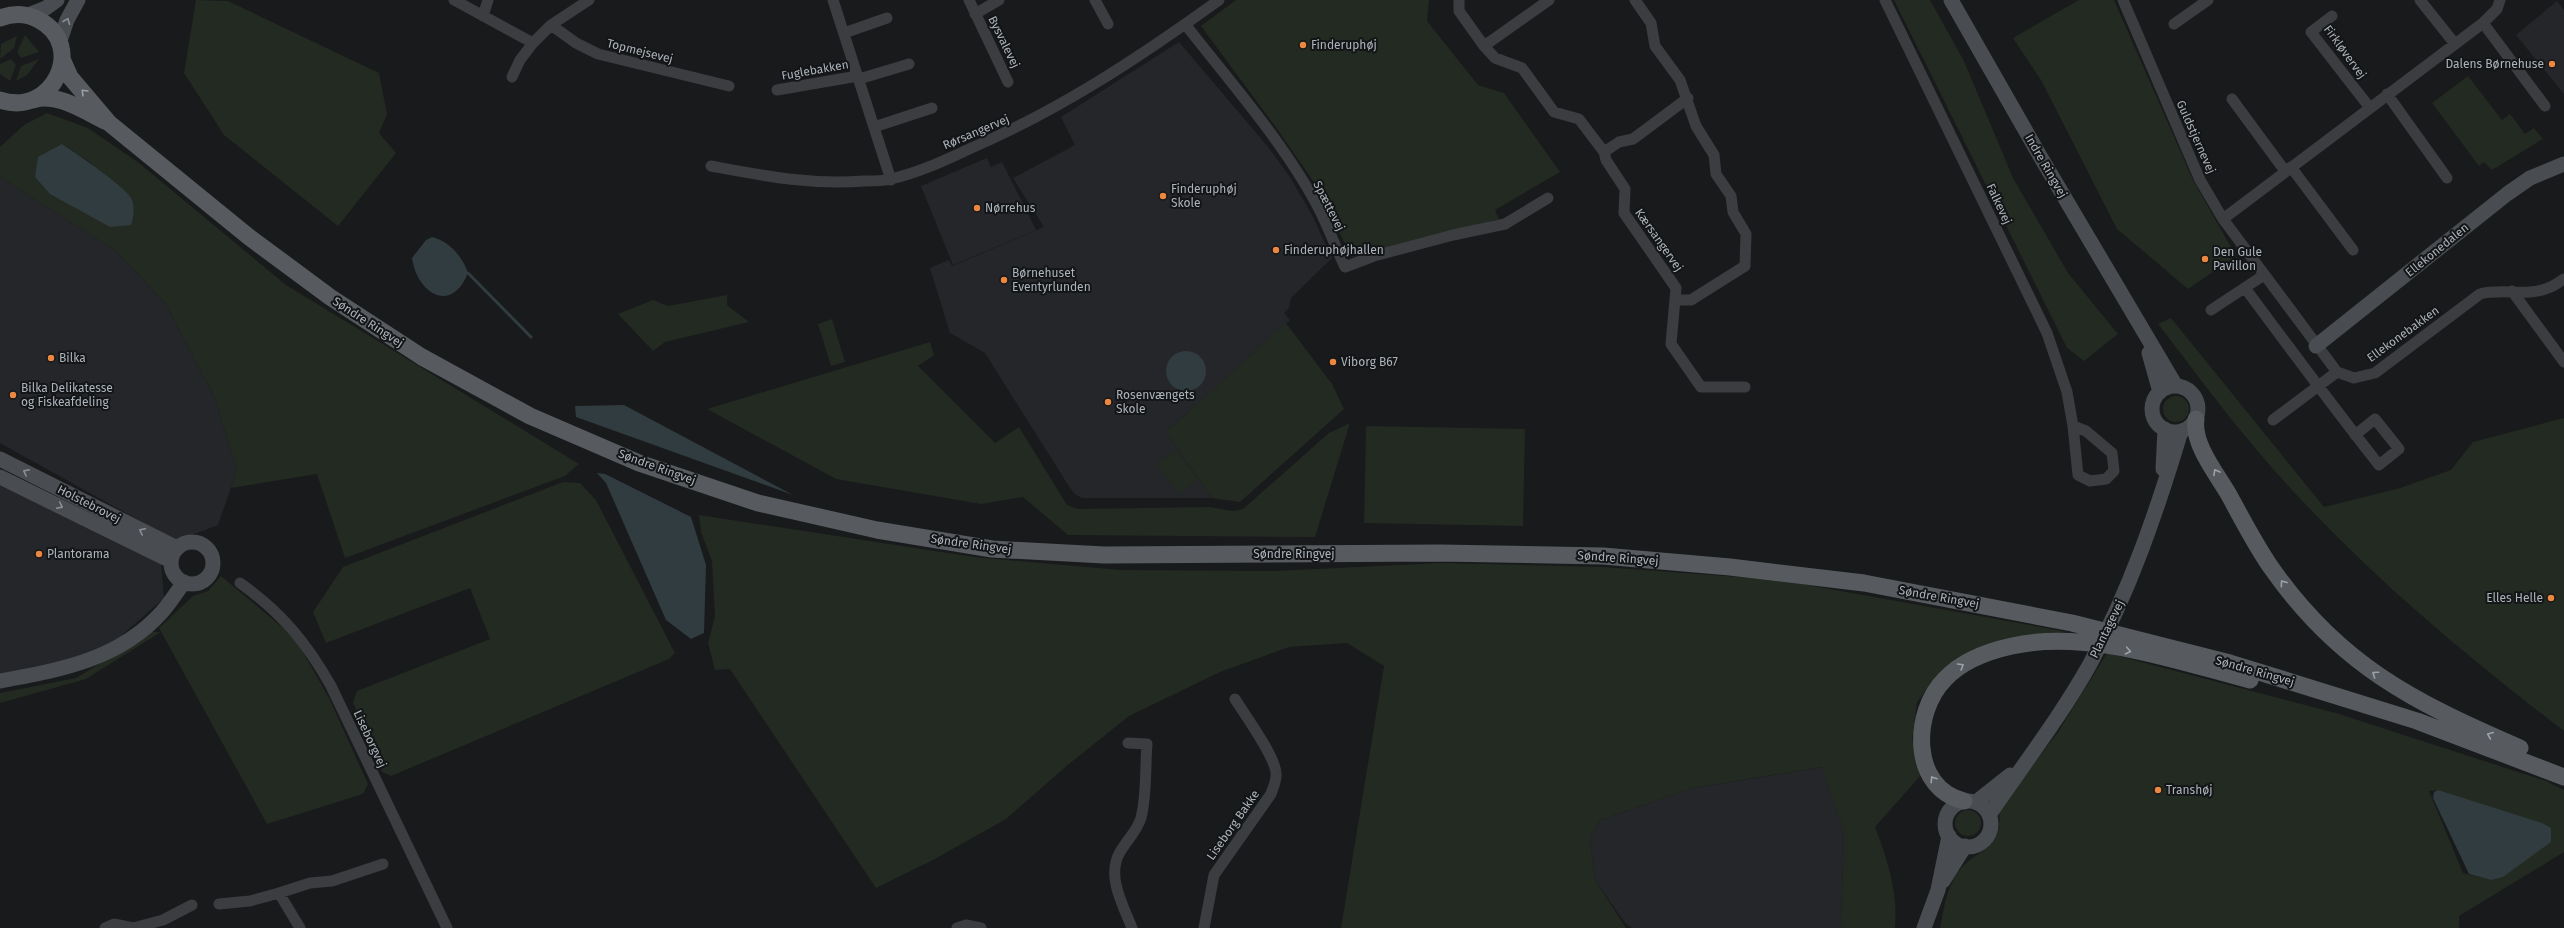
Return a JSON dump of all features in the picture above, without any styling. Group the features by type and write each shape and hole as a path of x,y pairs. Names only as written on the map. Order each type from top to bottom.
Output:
{"main road":[{"name":"Søndre Ringvej","path":"11,15 47,26 60,51 70,77 109,123 261,246 330,297 422,357 530,416 639,463 758,503 877,530 992,548 1104,555 1441,553 1603,556 1730,567 1864,583 2072,623 2215,659 2417,721 2564,777"},
{"path":"33,100 44,94 54,84 60,72 60,51"},
{"name":"Søndre Ringvej","path":"2,101 20,103 44,97 57,99 109,123"},
{"path":"2196,419 2196,432 2203,448 2269,565 2319,626 2373,673 2420,702 2466,725 2564,767"},
{"path":"1970,801 1952,798 1937,784 1923,756 1921,732 1931,697 1945,679 1967,663 2011,646 2045,641 2086,642 2168,659 2325,701 2524,761"}],"street":[{"path":"11,15 46,8 57,0"},
{"path":"60,51 67,20 78,0"},
{"path":"454,0 533,44"},
{"path":"484,16 488,0"},
{"path":"512,77 520,60 551,25 589,0"},
{"name":"Fuglebakken","path":"833,0 891,180"},
{"name":"Bysvalevej","path":"970,0 1008,82"},
{"name":"Bysvalevej","path":"976,14 999,0"},
{"path":"1095,0 1108,24"},
{"name":"Rørsangervej","path":"711,166 765,178 834,184 891,180 926,168 1020,128 1132,62 1218,0"},
{"name":"Kærsangervej","path":"1459,0 1459,11 1484,46 1495,58 1522,68 1554,112 1579,119 1604,152 1606,160 1625,189 1624,213 1676,288 1671,344 1701,387 1745,387"},
{"path":"1484,46 1549,0"},
{"path":"1635,0 1650,22 1655,46 1680,80 1688,98 1696,126 1714,155 1716,174 1731,196 1733,212 1746,234 1745,266 1691,300 1675,300"},
{"name":"Falkevej","path":"1885,0 2047,333 2067,392 2074,426 2078,475 2090,481 2106,479 2114,471 2112,453 2086,430 2074,426"},
{"name":"Indre Ringvej","path":"1951,0 2142,331 2176,386"},
{"name":"Guldstjernevej","path":"2123,0 2197,174 2223,219 2316,346"},
{"path":"2174,24 2208,0"},
{"path":"2420,0 2455,44"},
{"path":"2223,219 2483,23 2497,9 2500,0"},
{"name":"Firkløvervej","path":"2332,16 2311,32 2370,108"},
{"path":"844,33 887,18"},
{"path":"2483,23 2545,106"},
{"name":"Spættevej","path":"1185,24 1264,126 1298,175 1320,211 1345,267 1374,256 1445,237 1505,224 1548,198"},
{"name":"Topmejsevej","path":"551,25 576,43 598,54 729,86"},
{"name":"Fuglebakken","path":"777,90 858,78 909,64"},
{"path":"2387,94 2447,178"},
{"path":"1604,152 1619,142 1632,139 1688,98"},
{"path":"2232,99 2353,250"},
{"path":"874,127 932,108"},
{"name":"Ellekonedalen","path":"2316,346 2507,194 2530,178 2564,164"},
{"path":"2211,310 2264,275"},
{"name":"Ellekonebakken","path":"2337,372 2354,378 2375,373 2480,294 2493,291 2535,291 2548,288 2564,279"},
{"path":"2245,288 2355,434"},
{"path":"2512,291 2564,362"},
{"name":"Indre Ringvej","path":"2142,331 2160,392"},
{"path":"2273,420 2337,372 2316,346"},
{"path":"2176,386 2188,390 2196,400 2198,406 2196,419 2192,424 2181,431 2165,429 2157,422 2153,412 2154,401 2160,392 2176,386"},
{"name":"Plantagevej","path":"2163,484 2165,429"},
{"name":"Plantagevej","path":"1989,815 2025,760 2078,685 2122,599 2147,538 2181,431"},
{"name":"Holstebrovej","path":"0,459 174,555"},
{"name":"Holstebrovej","path":"0,477 174,555"},
{"path":"187,543 199,543 205,546 212,556 212,570 204,580 198,583 184,582 174,574 174,555 187,543"},
{"path":"0,681 61,670 92,660 117,649 139,633 162,612 184,582"},
{"name":"Liseborgvej","path":"240,582 275,610 313,654 331,686 420,877 447,928"},
{"name":"Liseborg Bakke","path":"1204,928 1214,875 1271,794 1275,783 1276,773 1271,757 1235,699"},
{"path":"1128,743 1147,744 1143,808 1140,820 1134,834 1120,852 1114,872 1115,883 1132,928"},
{"name":"Plantagevej","path":"1970,801 1997,786 2025,760"},
{"path":"1970,801 1984,807 1989,815 1991,827 1986,838 1977,845 1965,846 1956,843 1949,836 1945,827 1946,817 1951,808 1970,801"},
{"path":"1924,928 1938,890 1949,836"},
{"path":"1938,890 1965,846"},
{"path":"219,904 250,900 310,883 332,881 383,864"},
{"path":"279,893 300,928"},
{"path":"106,928 114,924 132,928 163,920 192,905"},
{"path":"957,928 966,925 981,928"}],"shaded area":[{"path":"196,0 228,1 379,73 387,114 379,133 396,153 338,226 224,135 184,73"},
{"path":"1236,0 1429,0 1427,21 1478,85 1504,93 1560,172 1495,210 1499,219 1352,257 1313,181 1275,126 1201,26"},
{"path":"1894,0 1930,0 1964,61 2013,178 2068,273 2118,334 2084,361 2067,348"},
{"path":"2079,0 2114,0 2193,180 2236,256 2188,289 2117,229 2041,80 2013,38"},
{"name":"Dalens Børnehuse","path":"2557,1 2564,10 2564,94 2516,35"},
{"path":"25,35 39,52 21,58 17,52"},
{"path":"17,36 14,48 0,59 1,44"},
{"path":"1179,42 1269,148 1290,177 1312,215 1332,258 1291,298 1289,308 1284,313 1290,320 1166,432 1212,498 1082,498 1076,495 1070,488 985,353 950,333 930,268 949,260 952,266 1044,227 1013,178 1075,145 1061,117"},
{"path":"11,59 16,65 10,81 0,74 0,64"},
{"path":"39,59 27,75 16,81 21,66"},
{"path":"2468,76 2502,120 2510,114 2525,134 2534,128 2543,139 2492,170 2484,162 2479,166 2432,103"},
{"path":"47,113 88,128 139,163 286,285 579,464 565,476 345,558 317,474 231,488 237,470 214,396 165,303 116,251 0,177 0,147 24,125","holes":["63,144 88,161 130,197"]},
{"path":"62,144 99,170 127,193 131,198 134,208 131,225 110,227 50,194 35,177 38,157"},
{"name":"Nørrehus","path":"987,158 991,167 1002,162 1036,230 953,265 921,186"},
{"path":"0,177 116,251 165,303 214,396 237,470 218,525 176,541 0,443"},
{"path":"432,237 444,242 454,250 463,261 468,273 461,286 453,293 444,296 427,289 420,281 412,258 426,240"},
{"path":"727,295 727,305 749,322 665,342 653,351 618,314 653,300 668,306"},
{"path":"2171,318 2324,507 2400,488 2451,470 2473,442 2564,418 2564,731 2437,629 2356,556 2318,517 2280,477 2245,436 2158,324"},
{"path":"832,319 845,362 831,366 818,324"},
{"path":"1286,323 1332,384 1344,409 1240,502 1212,498 1166,432"},
{"path":"930,342 934,355 918,366 995,443 1019,427 1067,505 1078,509 1210,507 1232,511 1243,509 1329,433 1350,423 1315,537 1068,535 1023,497 981,504 836,479 707,409"},
{"path":"1186,351 1200,357 1206,371 1200,385 1186,391 1172,385 1166,371 1172,357"},
{"path":"2176,396 2185,400 2189,409 2185,418 2176,422 2167,418 2163,409 2167,400"},
{"path":"624,405 793,495 576,417 575,406"},
{"path":"1366,426 1525,429 1523,526 1364,523"},
{"path":"1175,450 1198,479 1179,494 1157,465"},
{"path":"597,473 605,474 691,517 706,565 704,633 691,639 666,620 606,483"},
{"path":"563,482 580,483 596,500 675,653 669,659 391,776 382,772 353,702 357,691 490,639 470,588 326,643 313,612 343,567"},
{"path":"0,485 161,563 164,598 120,637 91,656 0,675"},
{"path":"699,515 974,557 1121,570 1274,571 1441,563 1603,567 1780,580 2068,632 2014,639 1942,672 1917,702 1912,740 1922,774 1875,827 1891,877 1895,902 1895,928 1844,928 1841,924 1844,832 1822,767 1693,788 1600,820 1590,838 1595,880 1626,928 1341,928 1384,666 1347,643 1289,647 1220,672 1129,716 1069,764 1006,819 933,860 876,888 730,669 715,670 708,643 715,616 712,561 701,532"},
{"path":"221,576 295,638 329,698 368,784 363,794 267,824 159,628 193,596 208,591"},
{"path":"152,632 161,632 86,679 0,703 0,693 76,678"},
{"path":"2107,653 2336,713 2546,781 2564,790 2564,852 2459,916 2459,928 1940,928 1944,905 1952,883 1959,871 1991,844 1996,836 1999,825 1999,810 2058,732","holes":["2439,790 2491,880 2463,873 2429,791"]},
{"path":"1823,767 1844,832 1841,924 1844,928 1632,928 1625,923 1595,880 1590,838 1600,820 1693,788"},
{"path":"2438,790 2542,823 2551,828 2551,842 2503,877 2491,880 2469,874 2433,798 2434,792"},
{"path":"1968,810 1977,814 1981,823 1977,832 1968,836 1959,832 1955,823 1959,814"}],"waterway":[{"path":"468,273 531,337"}],"place":[{"name":"Finderuphøj","path":"1303,45"},
{"name":"Dalens Børnehuse","path":"2552,64"},
{"name":"Finderuphøj Skole","path":"1163,196"},
{"name":"Nørrehus","path":"977,208"},
{"name":"Finderuphøjhallen","path":"1276,250"},
{"name":"Den Gule Pavillon","path":"2205,259"},
{"name":"Børnehuset Eventyrlunden","path":"1004,280"},
{"name":"Bilka","path":"51,358"},
{"name":"Viborg B67","path":"1333,362"},
{"name":"Bilka Delikatesse og Fiskeafdeling","path":"13,395"},
{"name":"Rosenvængets Skole","path":"1108,402"},
{"name":"Plantorama","path":"39,554"},
{"name":"Elles Helle","path":"2551,598"},
{"name":"Transhøj","path":"2158,790"}]}
